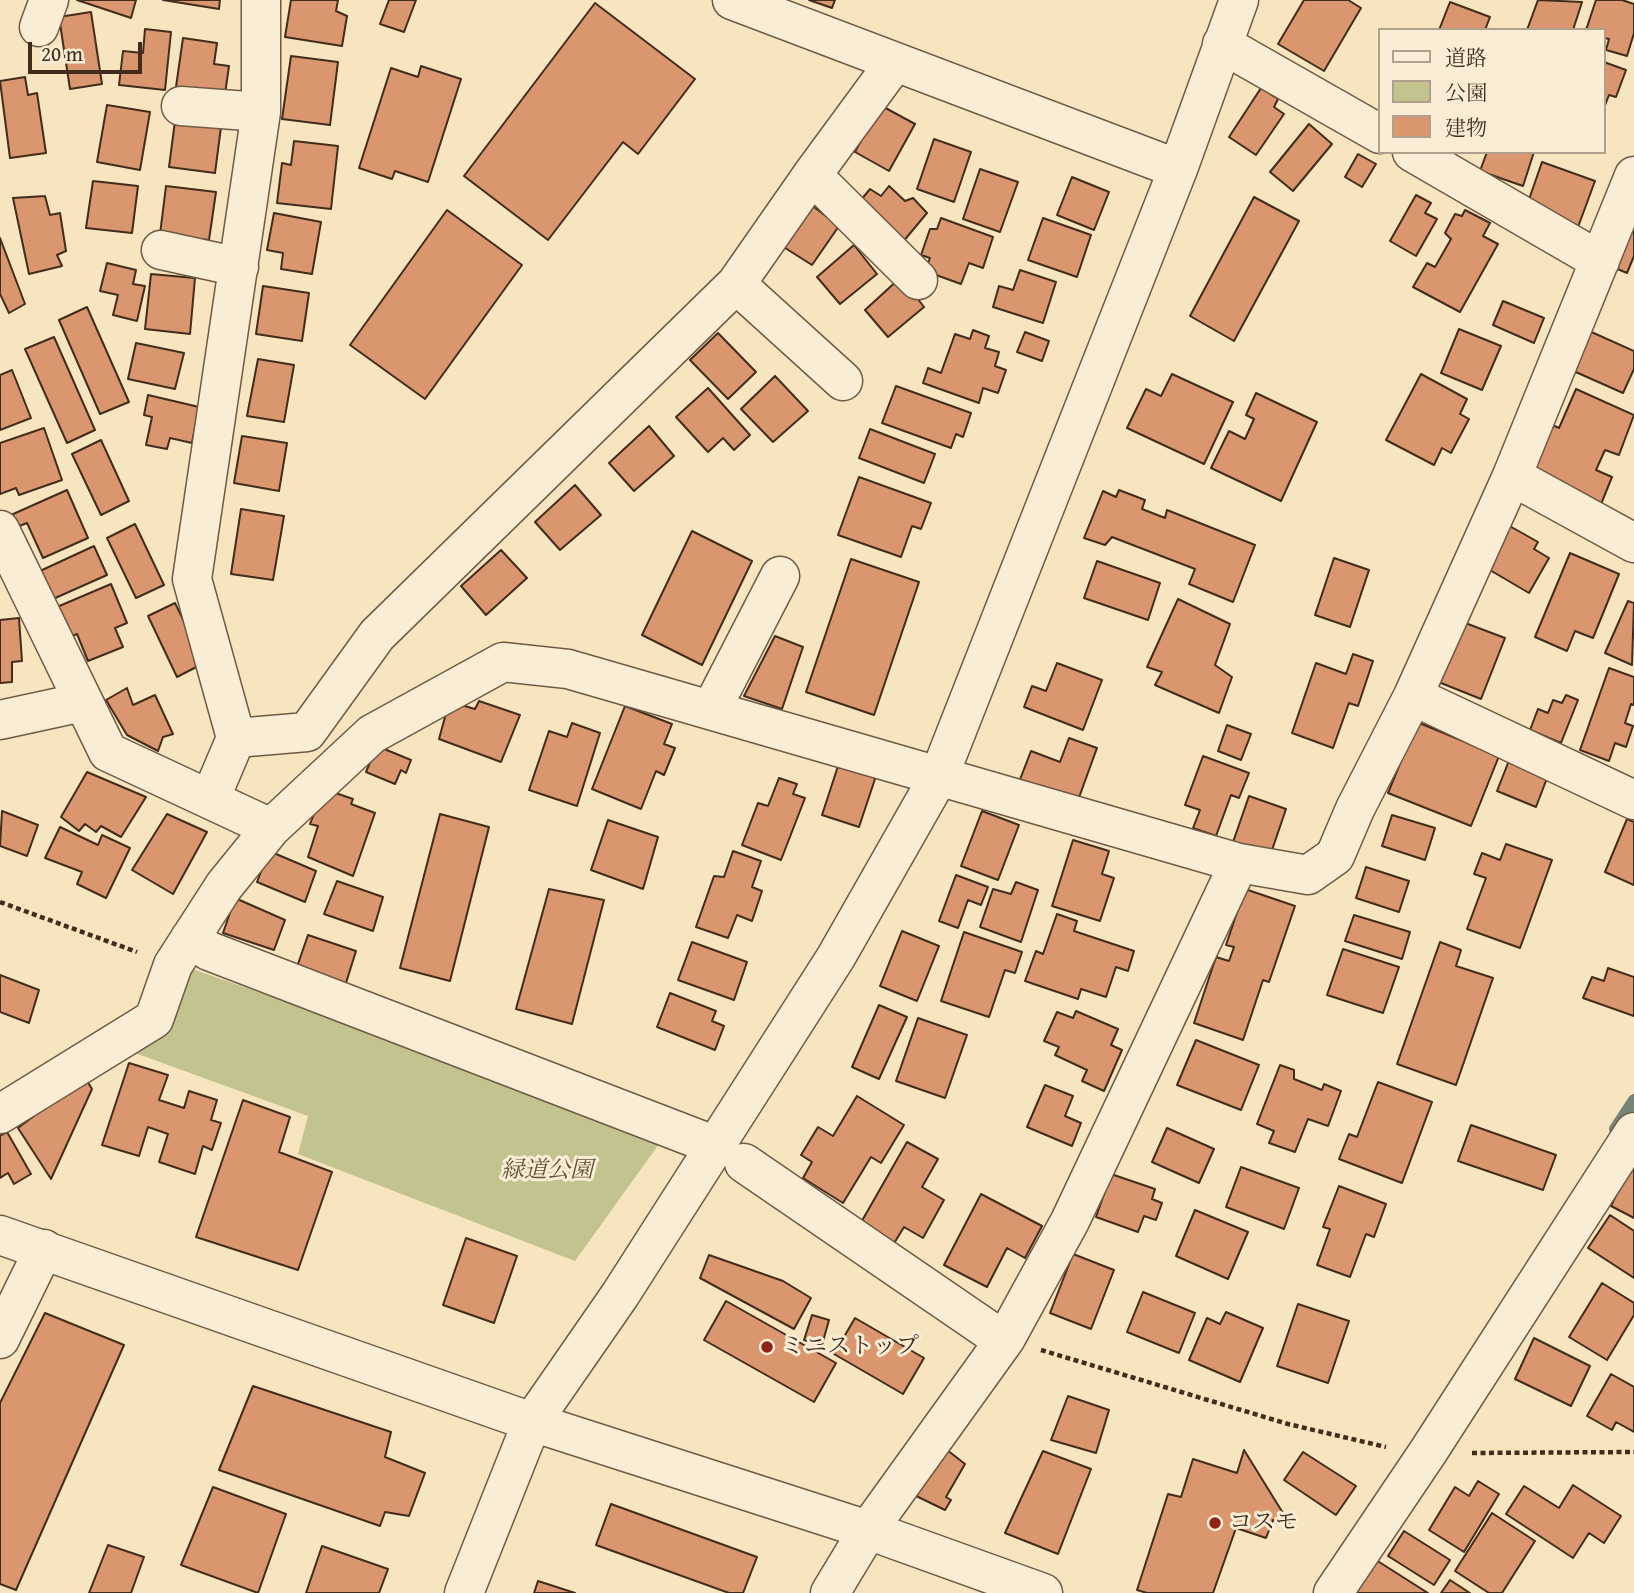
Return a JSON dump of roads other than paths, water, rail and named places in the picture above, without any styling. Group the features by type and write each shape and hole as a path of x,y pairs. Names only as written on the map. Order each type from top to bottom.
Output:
{"street":[{"path":"211,797 236,738 192,579 261,112 261,0"},
{"path":"732,0 1178,169"},
{"path":"464,1593 532,1422 620,1295 730,1154 836,957 939,776 1178,169 1239,0"},
{"path":"1222,44 1378,133"},
{"path":"236,738 307,732 377,635 736,284 895,61"},
{"path":"181,106 261,112"},
{"path":"1420,154 1458,164 1600,261"},
{"path":"812,175 918,279"},
{"path":"0,1114 154,1019 173,965 224,886 271,828 372,734 503,662 568,669 1239,863 1308,875 1335,856 1355,808 1413,696 1512,476 1634,176"},
{"path":"161,250 239,267"},
{"path":"736,284 844,382"},
{"path":"1512,476 1634,543"},
{"path":"0,530 107,752 211,797 271,828"},
{"path":"711,710 780,576"},
{"path":"1413,696 1634,800"},
{"path":"0,720 83,702"},
{"path":"830,1593 868,1530 1006,1338 1070,1221 1239,863"},
{"path":"190,938 209,951 730,1154 994,1334"},
{"path":"1333,1593 1428,1452 1634,1132"},
{"path":"0,1235 532,1422 868,1530 1043,1593"},
{"path":"0,1339 44,1249"}],"waterway":[{"path":"1615,1129 1634,1100"}],"place":[{"name":"ミニストップ","path":"767,1347"},
{"name":"コスモ","path":"1215,1523"}],"park label":[{"name":"緑道公園","path":"547,1171"}]}
